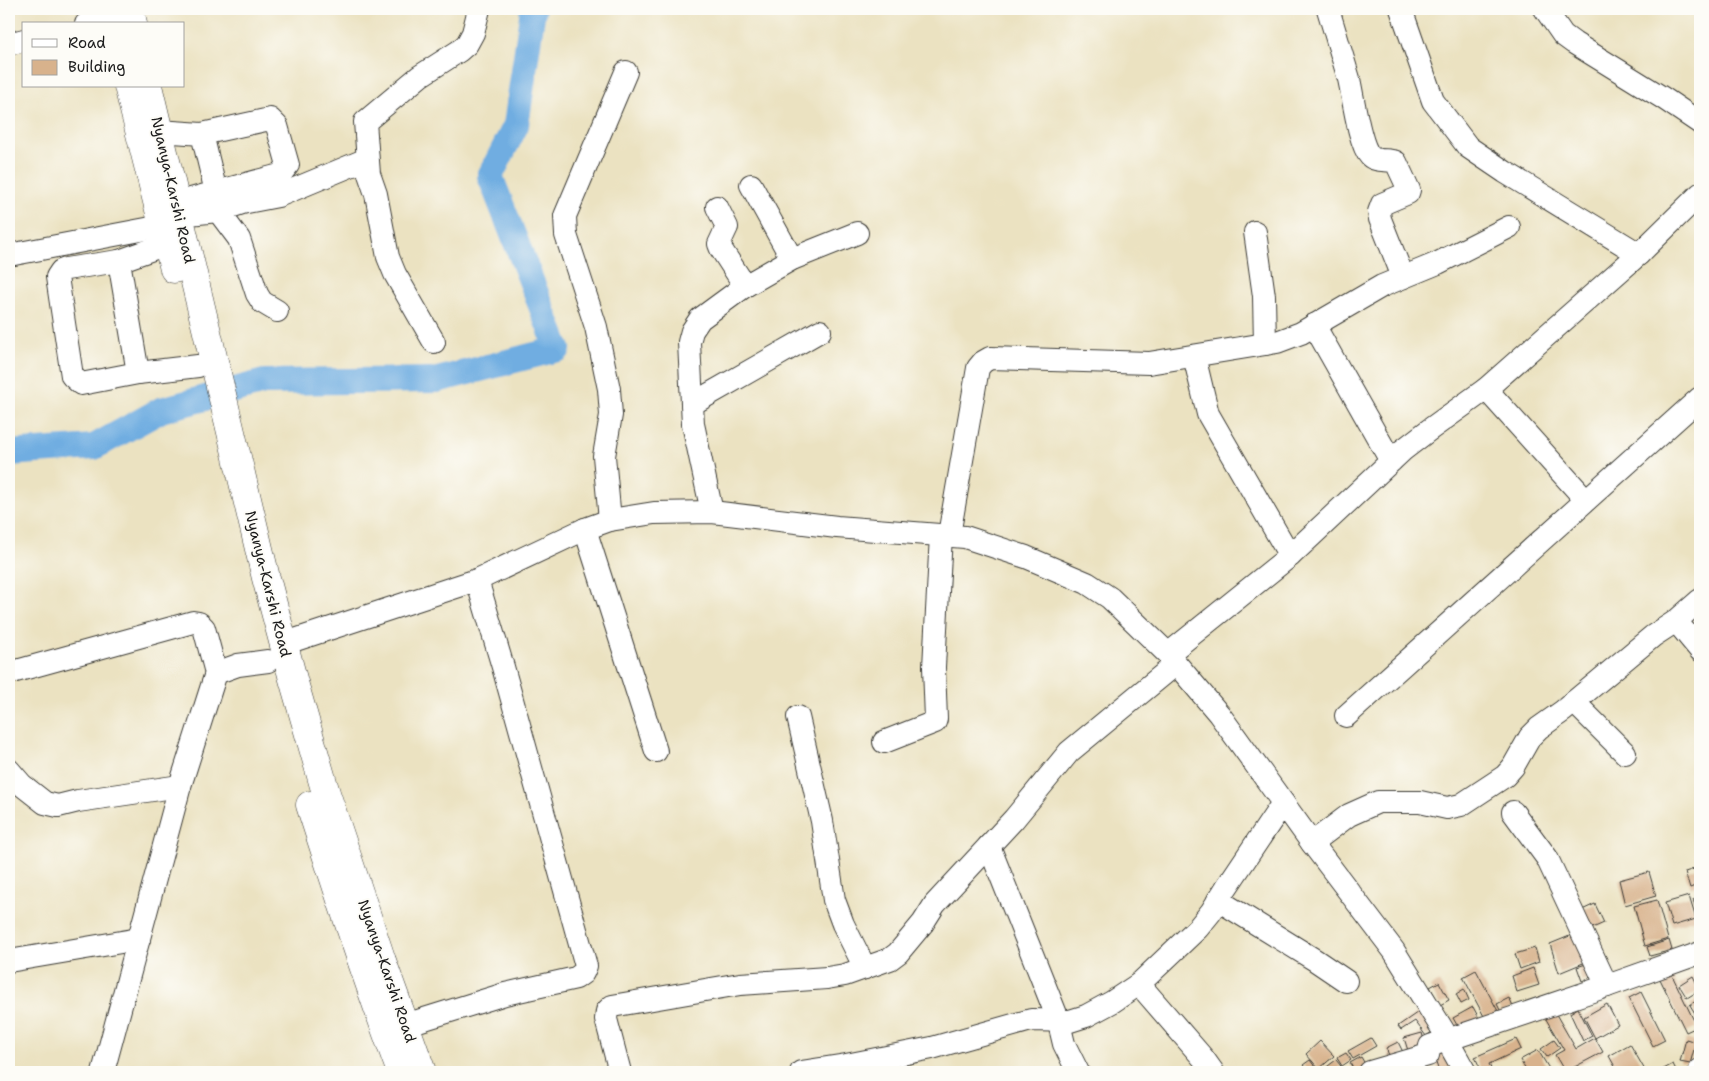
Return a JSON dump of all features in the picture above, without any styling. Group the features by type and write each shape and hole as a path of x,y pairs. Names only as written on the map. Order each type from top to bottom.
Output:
{"main road":[{"name":"Nyanya-Karshi Road","path":"129,88 209,340 234,447 305,788 338,894 401,1072"},
{"name":"Nyanya-Karshi Road","path":"148,88 159,131 171,222 198,366 239,544 422,1072"}],"street":[{"path":"434,342 395,274 388,257 376,194 369,174 365,122 420,76 467,44 473,33 479,9"},
{"path":"1328,9 1349,79 1364,145 1371,156 1377,159 1396,162 1409,190 1408,193 1382,204 1379,212 1403,277"},
{"path":"1401,9 1433,102 1468,147 1519,181 1640,254"},
{"path":"1545,9 1563,35 1664,98 1700,123"},
{"path":"9,44 22,41"},
{"path":"610,520 604,456 611,415 610,389 596,327 566,235 565,216 626,72"},
{"path":"9,255 171,222 280,174 288,165 277,126 270,119 202,134 159,131"},
{"path":"202,134 217,202 239,240 257,294 262,302 277,311"},
{"path":"217,202 242,202 278,196 367,159"},
{"path":"751,185 792,259"},
{"path":"620,1072 606,1019 607,1011 612,1006 740,984 845,975 890,959 924,923 935,904 1014,819 1069,752 1290,556 1391,462 1429,430 1486,390 1640,254 1700,194"},
{"path":"717,206 727,227 720,244 721,249 745,286"},
{"path":"171,222 119,261 66,269 57,277 72,376 80,384 138,373 198,366"},
{"path":"884,742 935,722 936,719 934,667 945,535 978,368 983,362 990,358 1149,363 1277,342 1301,333 1382,286 1438,263 1509,227"},
{"path":"1255,232 1264,296 1265,344"},
{"path":"712,512 693,424 689,342 692,331 700,319 745,286 792,259 857,233"},
{"path":"119,261 138,373"},
{"path":"1314,325 1391,462"},
{"path":"692,404 820,331"},
{"path":"1194,356 1208,414 1290,556"},
{"path":"1486,390 1586,500"},
{"path":"1346,716 1700,398"},
{"path":"216,673 477,580 585,529 610,520 654,513 712,512 837,526 965,537 1026,557 1087,583 1110,598 1172,659 1219,714 1312,843 1394,951 1443,1030 1465,1072"},
{"path":"585,529 656,750"},
{"path":"405,1025 505,994 576,978 583,973 586,966 477,580"},
{"path":"1312,843 1349,815 1378,802 1420,802 1447,808 1461,806 1504,776 1513,767 1530,737 1540,728 1700,600"},
{"path":"1676,621 1700,650"},
{"path":"9,673 192,622 199,623 204,628 216,673 180,786 104,1072"},
{"path":"1574,702 1625,753"},
{"path":"798,717 822,821 834,900 843,924 865,968"},
{"path":"9,770 22,785 45,803 58,806 78,801 180,786"},
{"path":"800,1072 932,1048 1031,1020 1058,1019 1070,1021 1086,1016 1112,1002 1140,984 1198,928 1211,912 1284,803"},
{"path":"1513,812 1547,858 1607,986"},
{"path":"989,846 1058,1019 1064,1044 1078,1072"},
{"path":"1218,900 1346,981"},
{"path":"9,961 139,940"},
{"path":"1370,1072 1428,1055 1430,1046 1700,953"},
{"path":"1140,984 1213,1072"}],"building":[{"path":"1700,867 1700,884 1690,888 1685,872"},
{"path":"1649,872 1656,896 1625,905 1619,880"},
{"path":"1689,896 1696,919 1672,926 1665,903"},
{"path":"1700,897 1700,918 1693,900"},
{"path":"1657,900 1668,939 1645,946 1634,906"},
{"path":"1595,904 1604,923 1588,930 1580,911"},
{"path":"1577,933 1588,961 1559,973 1550,944"},
{"path":"1669,940 1672,950 1650,956 1647,947"},
{"path":"1535,948 1539,962 1520,969 1515,954"},
{"path":"1589,963 1593,976 1582,981 1577,967"},
{"path":"1533,968 1539,985 1517,992 1512,976"},
{"path":"1476,970 1499,1013 1486,1020 1463,977"},
{"path":"1670,971 1697,1027 1686,1032 1659,977"},
{"path":"1693,976 1700,990 1687,998 1679,985"},
{"path":"1439,982 1449,1000 1440,1005 1430,987"},
{"path":"1464,989 1469,1000 1461,1004 1456,994"},
{"path":"1641,992 1665,1040 1653,1046 1629,998"},
{"path":"1509,998 1513,1007 1501,1012 1497,1004"},
{"path":"1700,998 1700,1013 1696,1015 1690,1005"},
{"path":"1607,1004 1618,1025 1595,1038 1584,1017"},
{"path":"1473,1007 1480,1020 1461,1032 1453,1018"},
{"path":"1424,1008 1438,1028 1426,1036 1415,1021 1401,1030 1398,1026"},
{"path":"1578,1008 1592,1036 1583,1041 1570,1013"},
{"path":"1553,1009 1576,1049 1595,1038 1603,1052 1565,1072 1555,1055 1564,1050 1543,1014"},
{"path":"1422,1033 1427,1051 1410,1057 1404,1038"},
{"path":"1371,1038 1376,1046 1353,1059 1348,1051"},
{"path":"1516,1039 1521,1049 1489,1064 1492,1071 1482,1072 1475,1057"},
{"path":"1686,1039 1696,1042 1690,1064 1680,1062"},
{"path":"1554,1040 1560,1048 1547,1057 1541,1049"},
{"path":"1320,1041 1334,1056 1319,1069 1306,1054"},
{"path":"1398,1042 1404,1054 1391,1060 1386,1048"},
{"path":"1448,1044 1456,1066 1439,1071 1431,1050"},
{"path":"1630,1044 1646,1072 1618,1072 1609,1056"},
{"path":"1538,1050 1551,1072 1527,1072 1520,1060"},
{"path":"1346,1053 1351,1060 1342,1066 1337,1058"},
{"path":"1361,1057 1368,1069 1362,1072 1355,1072 1350,1063"},
{"path":"1310,1060 1319,1072 1308,1072 1303,1065"},
{"path":"1336,1060 1341,1066 1333,1072 1320,1072"},
{"path":"1673,1064 1677,1072 1658,1072"}],"waterway":[{"path":"9,453 94,447 161,410 264,382 437,380 558,349 490,176 516,125 533,9"}]}
